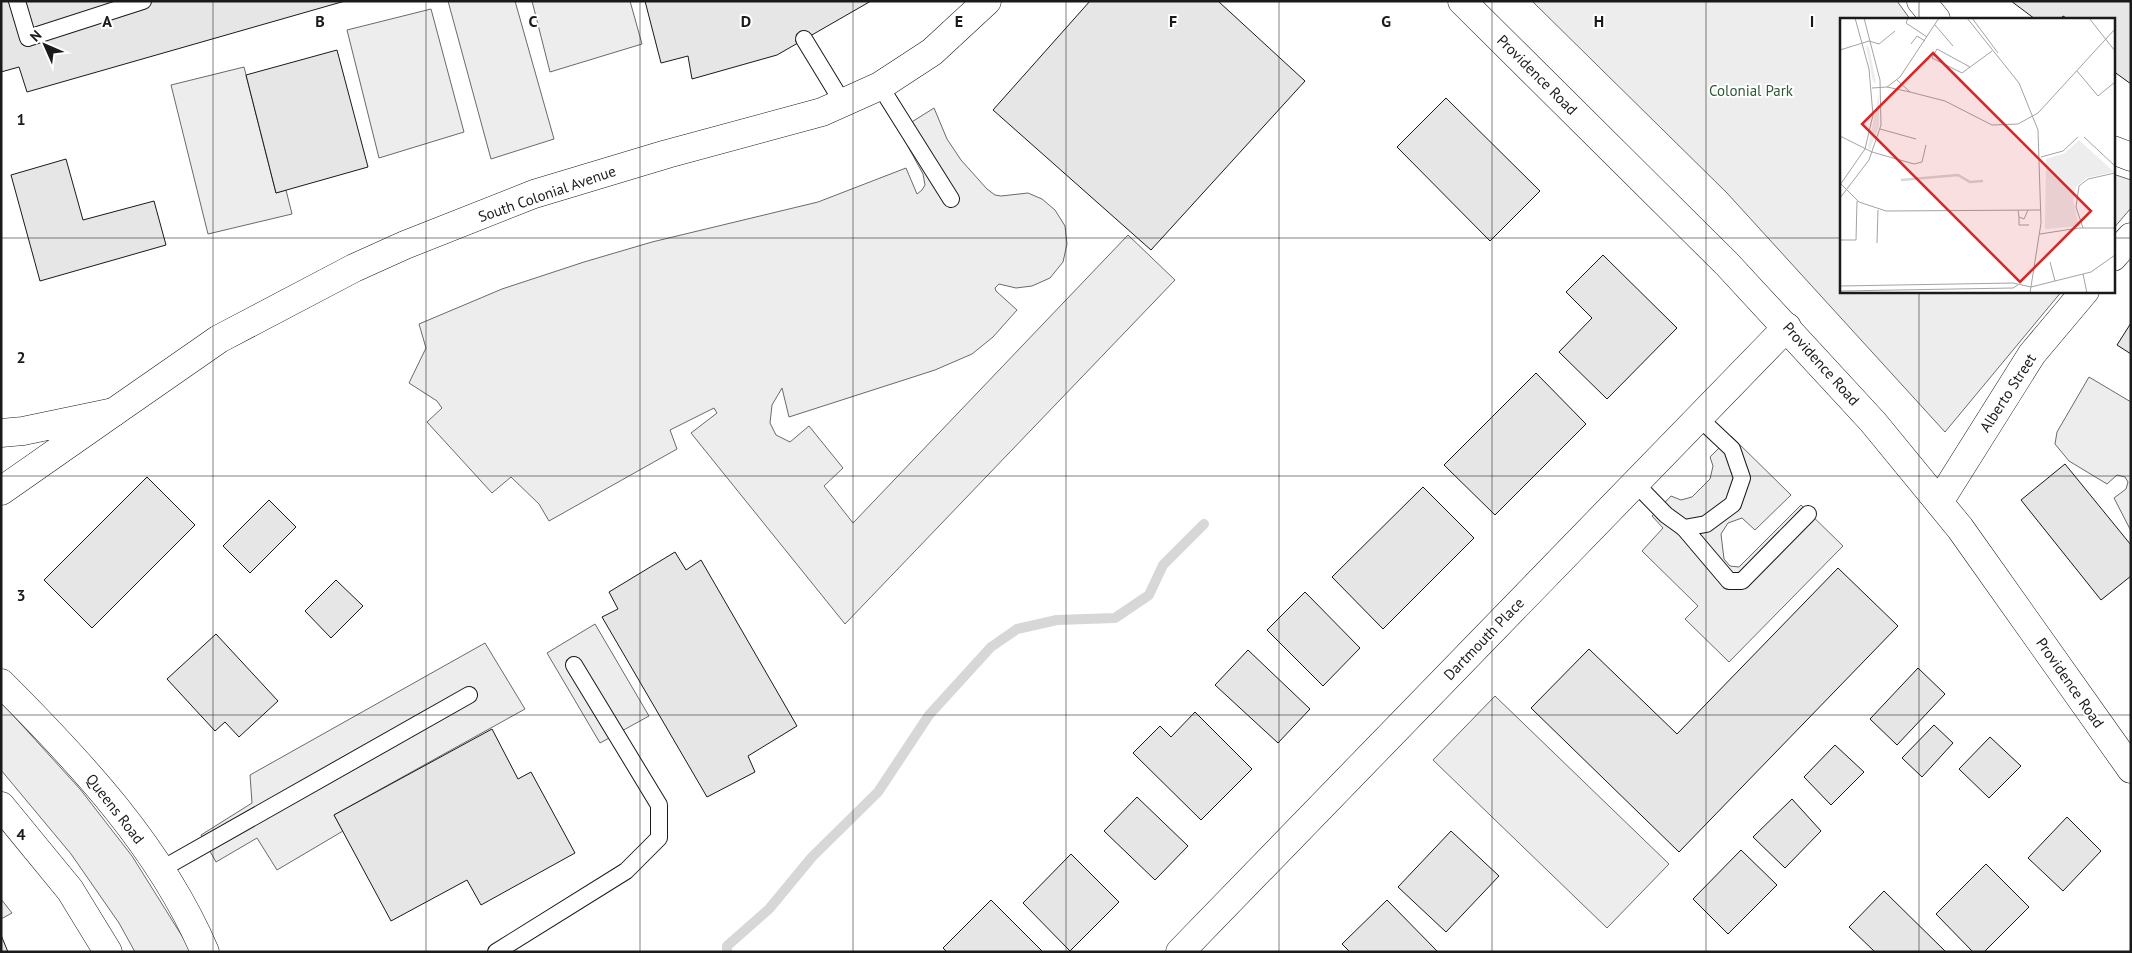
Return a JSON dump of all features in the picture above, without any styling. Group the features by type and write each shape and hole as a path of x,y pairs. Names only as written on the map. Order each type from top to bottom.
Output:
{"street":[{"name":"South Colonial Avenue","path":"1,491 219,339 354,268 405,245 534,194 666,154 822,112 880,86 932,52 987,1"},
{"name":"Providence Road","path":"1462,1 1727,264 1873,422 1960,528 2131,768"},
{"path":"1921,1 1935,18"},
{"path":"2114,150 2131,157"},
{"path":"2114,256 2131,237"},
{"name":"Alberto Street","path":"1939,502 2032,354 2084,292"},
{"name":"Dartmouth Place","path":"1180,952 1787,327"},
{"name":"South Colonial Avenue","path":"1,433 31,429 114,412"},
{"name":"Queens Road","path":"1,683 96,782 137,833 191,919 205,952"},
{"path":"1,806 70,890 108,952"}],"lane":[{"path":"17,1 28,38 143,1"},
{"path":"804,39 843,103"},
{"path":"880,86 951,199"},
{"path":"1684,528 1706,524 1733,504 1742,478 1732,449 1698,418"},
{"path":"1635,483 1666,515 1684,528 1729,581 1742,581 1808,514"},
{"path":"496,952 626,871 660,838 659,805 574,665"},
{"path":"160,870 469,695"}],"shaded area":[{"path":"448,1 515,1 554,139 491,159"},
{"path":"532,1 630,1 642,44 550,72"},
{"name":"Colonial Park","path":"1532,1 1897,1 1909,18 1840,18 1840,292 2061,292 1945,432 1727,193"},
{"path":"431,9 464,132 379,158 347,30"},
{"path":"244,67 276,193 286,190 292,214 208,234 171,85"},
{"path":"934,108 947,139 961,160 987,189 995,195 1028,193 1042,199 1055,210 1065,226 1067,244 1063,262 1050,278 1032,286 1016,288 999,284 995,288 1017,310 993,337 972,354 935,370 789,417 782,388 772,405 770,423 776,435 790,442 809,426 843,468 824,486 853,523 1128,235 1175,280 845,624 691,433 717,413 714,408 670,430 677,449 549,521 539,504 511,477 492,493 427,422 442,408 437,401 409,383 426,348 419,324 502,289 584,262 652,242 818,202 906,168 917,194 925,185 923,174 899,130"},
{"path":"2114,174 2131,180 2131,208 2114,228"},
{"path":"2089,377 2131,402 2131,531 2114,498 2126,489 2128,482 2125,477 2117,475 2107,484 2069,461 2055,444 2057,432"},
{"path":"1731,436 1791,495 1755,530 1742,518 1728,523 1721,534 1724,559 1730,566 1739,567 1801,505 1843,546 1729,662 1685,619 1698,606 1642,551 1663,528 1652,516 1671,496 1681,500 1692,497 1710,479 1713,466 1710,457"},
{"path":"595,624 649,716 600,743 547,653"},
{"path":"485,643 525,709 334,815 343,831 277,870 257,838 216,862 201,835 252,803 250,775"},
{"path":"1495,696 1669,864 1607,928 1433,760"},
{"path":"1,702 80,789 132,856 192,952 135,952 119,923 71,854 1,770"},
{"path":"1,899 12,913 1,919"}],"building":[{"path":"1,1 345,1 27,92 19,67 1,72"},
{"path":"645,1 871,1 777,55 692,79 688,56 661,63"},
{"path":"1090,1 1218,1 1305,81 1151,250 993,110"},
{"path":"2011,1 2131,1 2131,84 2114,72 2114,18 2066,18 2063,16 2062,18 2034,18"},
{"path":"337,50 368,167 276,193 246,75"},
{"path":"1446,98 1540,191 1490,241 1397,147"},
{"path":"66,159 83,220 154,201 166,245 40,281 11,175"},
{"path":"1603,255 1677,328 1607,399 1559,352 1592,318 1566,292"},
{"path":"2131,323 2131,354 2117,345"},
{"path":"1536,373 1586,424 1495,515 1444,465"},
{"path":"2065,464 2131,545 2131,576 2101,600 2021,500"},
{"path":"147,477 195,525 92,628 44,580"},
{"path":"1423,487 1474,538 1383,629 1332,577"},
{"path":"269,500 296,527 250,573 223,546"},
{"path":"675,552 686,570 701,560 797,726 748,756 755,772 707,797 602,617 618,609 609,592"},
{"path":"1838,568 1898,626 1679,852 1531,708 1589,649 1677,734"},
{"path":"336,580 363,606 331,638 305,611"},
{"path":"1305,592 1360,648 1323,686 1267,630"},
{"path":"216,634 278,701 239,737 225,722 215,731 167,679"},
{"path":"1248,650 1310,709 1278,743 1215,685"},
{"path":"1918,668 1945,694 1897,745 1870,719"},
{"path":"1195,712 1252,769 1201,820 1133,753 1160,726 1171,737"},
{"path":"1934,725 1953,743 1922,777 1902,758"},
{"path":"492,729 518,779 531,772 575,853 481,905 467,880 391,921 334,815"},
{"path":"1990,737 2021,766 1989,798 1959,769"},
{"path":"1835,745 1864,772 1831,805 1804,777"},
{"path":"1137,797 1188,846 1155,880 1104,831"},
{"path":"1792,799 1821,831 1785,868 1753,837"},
{"path":"2067,817 2101,851 2063,891 2028,858"},
{"path":"1451,831 1499,876 1446,932 1398,887"},
{"path":"1741,850 1777,885 1728,934 1693,899"},
{"path":"1071,854 1119,902 1070,951 1023,903"},
{"path":"1986,864 2029,907 1984,952 1973,952 1936,914"},
{"path":"1884,891 1946,952 1875,952 1849,927"},
{"path":"991,900 1043,952 947,952 943,948"},
{"path":"1387,900 1438,952 1350,952 1342,944"},
{"path":"1,935 8,952 1,952"}],"waterway":[{"path":"727,952 727,946 769,909 812,857 878,792 929,715 991,647 1017,629 1057,620 1115,618 1149,595 1163,565 1204,524"}]}
